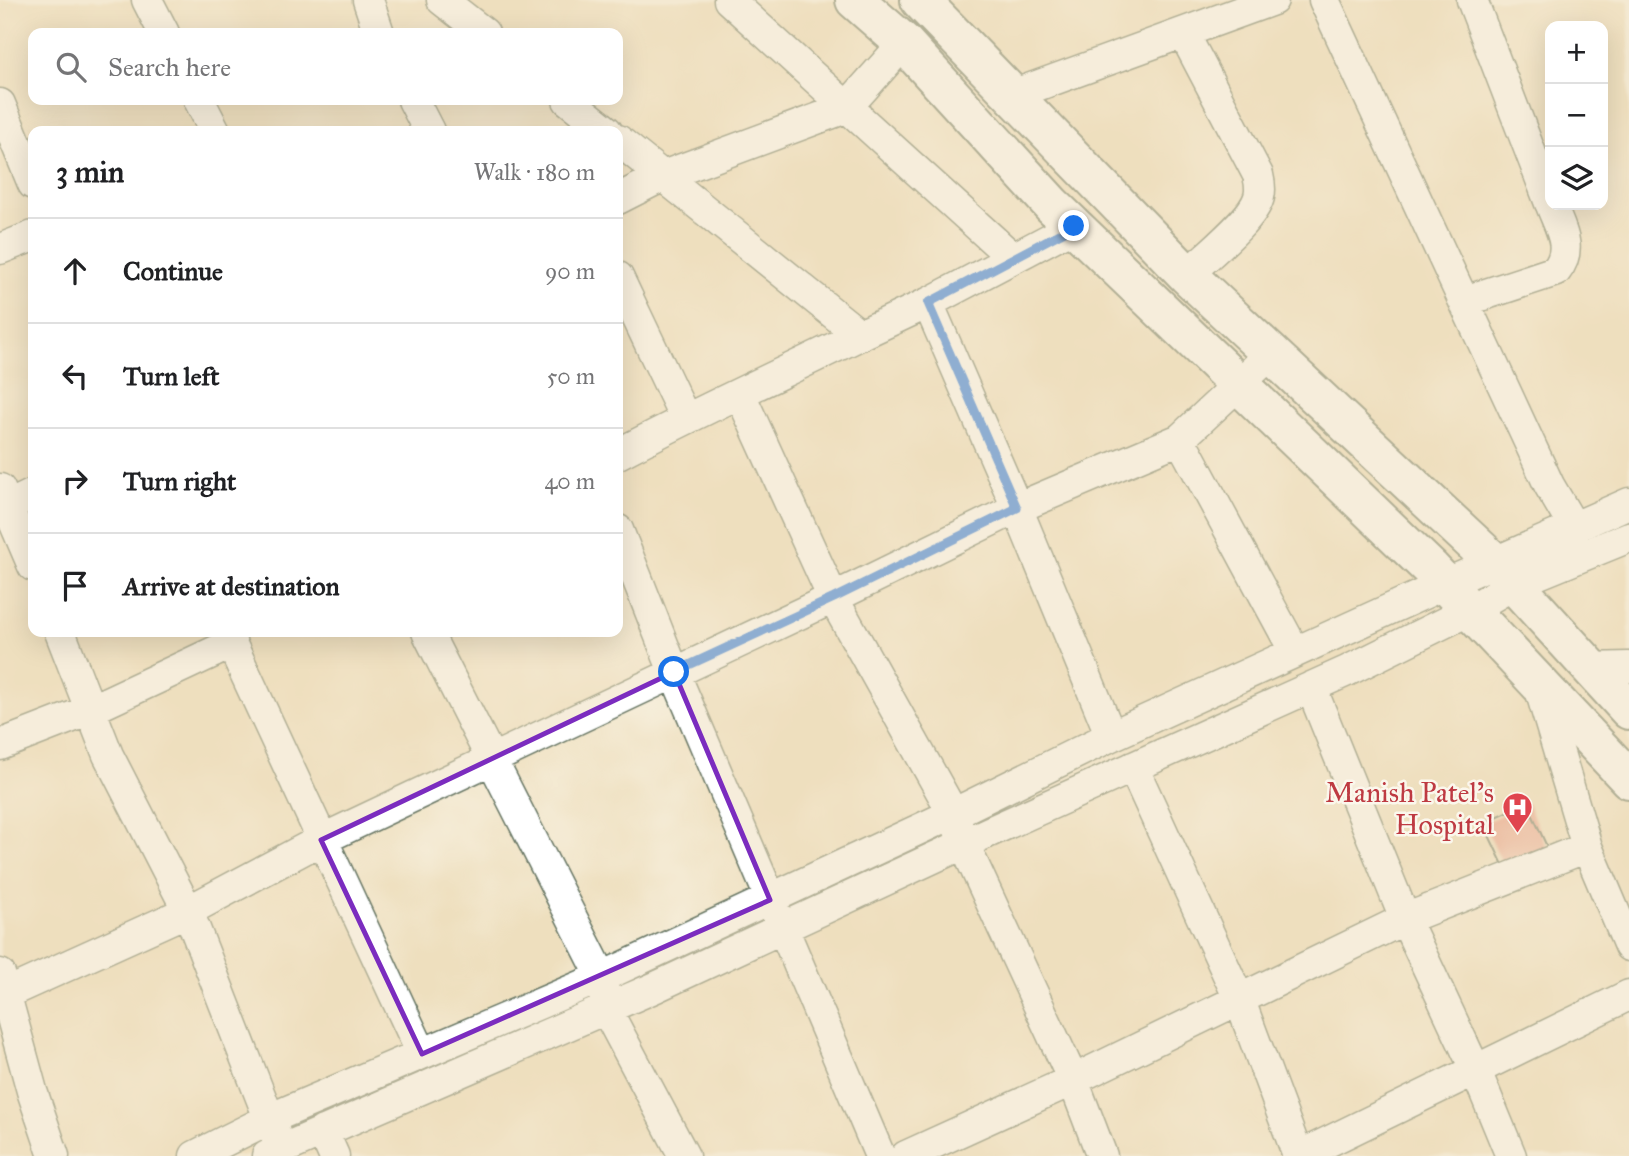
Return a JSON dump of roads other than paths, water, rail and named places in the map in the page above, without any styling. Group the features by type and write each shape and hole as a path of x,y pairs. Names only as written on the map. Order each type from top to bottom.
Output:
{"main road":[{"path":"855,0 904,43 1074,226 1457,597 1629,779"},
{"path":"920,0 1187,275 1504,573 1629,709"}],"street":[{"path":"147,0 161,28"},
{"path":"368,0 377,28"},
{"path":"442,0 478,28"},
{"path":"729,0 1013,258"},
{"path":"1012,95 1273,0"},
{"path":"1324,0 1549,485 1573,527"},
{"path":"1472,0 1545,189"},
{"path":"1184,34 1258,175 1261,187 1259,198 1249,216 1187,275"},
{"path":"623,196 663,176 846,108 904,43"},
{"path":"0,104 28,172"},
{"path":"202,105 212,126"},
{"path":"416,105 426,126"},
{"path":"574,105 601,126"},
{"path":"623,144 860,335"},
{"path":"1465,301 1556,271 1564,261 1566,246 1553,210"},
{"path":"623,451 685,418 928,303 1074,226"},
{"path":"0,249 28,238"},
{"path":"623,288 685,418"},
{"path":"928,303 1017,508 1111,736"},
{"path":"54,1156 32,1091 3,983 188,911 321,840 834,598 1017,508 1180,439 1272,353"},
{"path":"740,394 834,598 953,813 964,844 1073,1080 1102,1156"},
{"path":"1180,439 1295,652"},
{"path":"10,500 28,552"},
{"path":"62,637 108,755 188,911 269,1119 274,1153 329,1144 606,1009 1311,687 1457,597 1504,573 1573,527 1629,503"},
{"path":"1504,573 1629,537"},
{"path":"623,543 674,672 880,1156"},
{"path":"195,1156 269,1119 602,977 770,901 1111,736 1295,652 1457,597"},
{"path":"429,637 602,977 606,1009 684,1156"},
{"path":"0,745 90,710 228,638 422,1054"},
{"path":"1590,668 1629,667"},
{"path":"1538,682 1587,847 1629,946"},
{"path":"1311,687 1405,919 1476,1071 1511,1156"},
{"path":"1133,767 1240,1001 1298,1156 1629,995"},
{"path":"906,1156 1240,1001 1405,919 1587,847"}],"place":[{"name":"Manish Patel's Hospital","path":"1517,835"}]}
